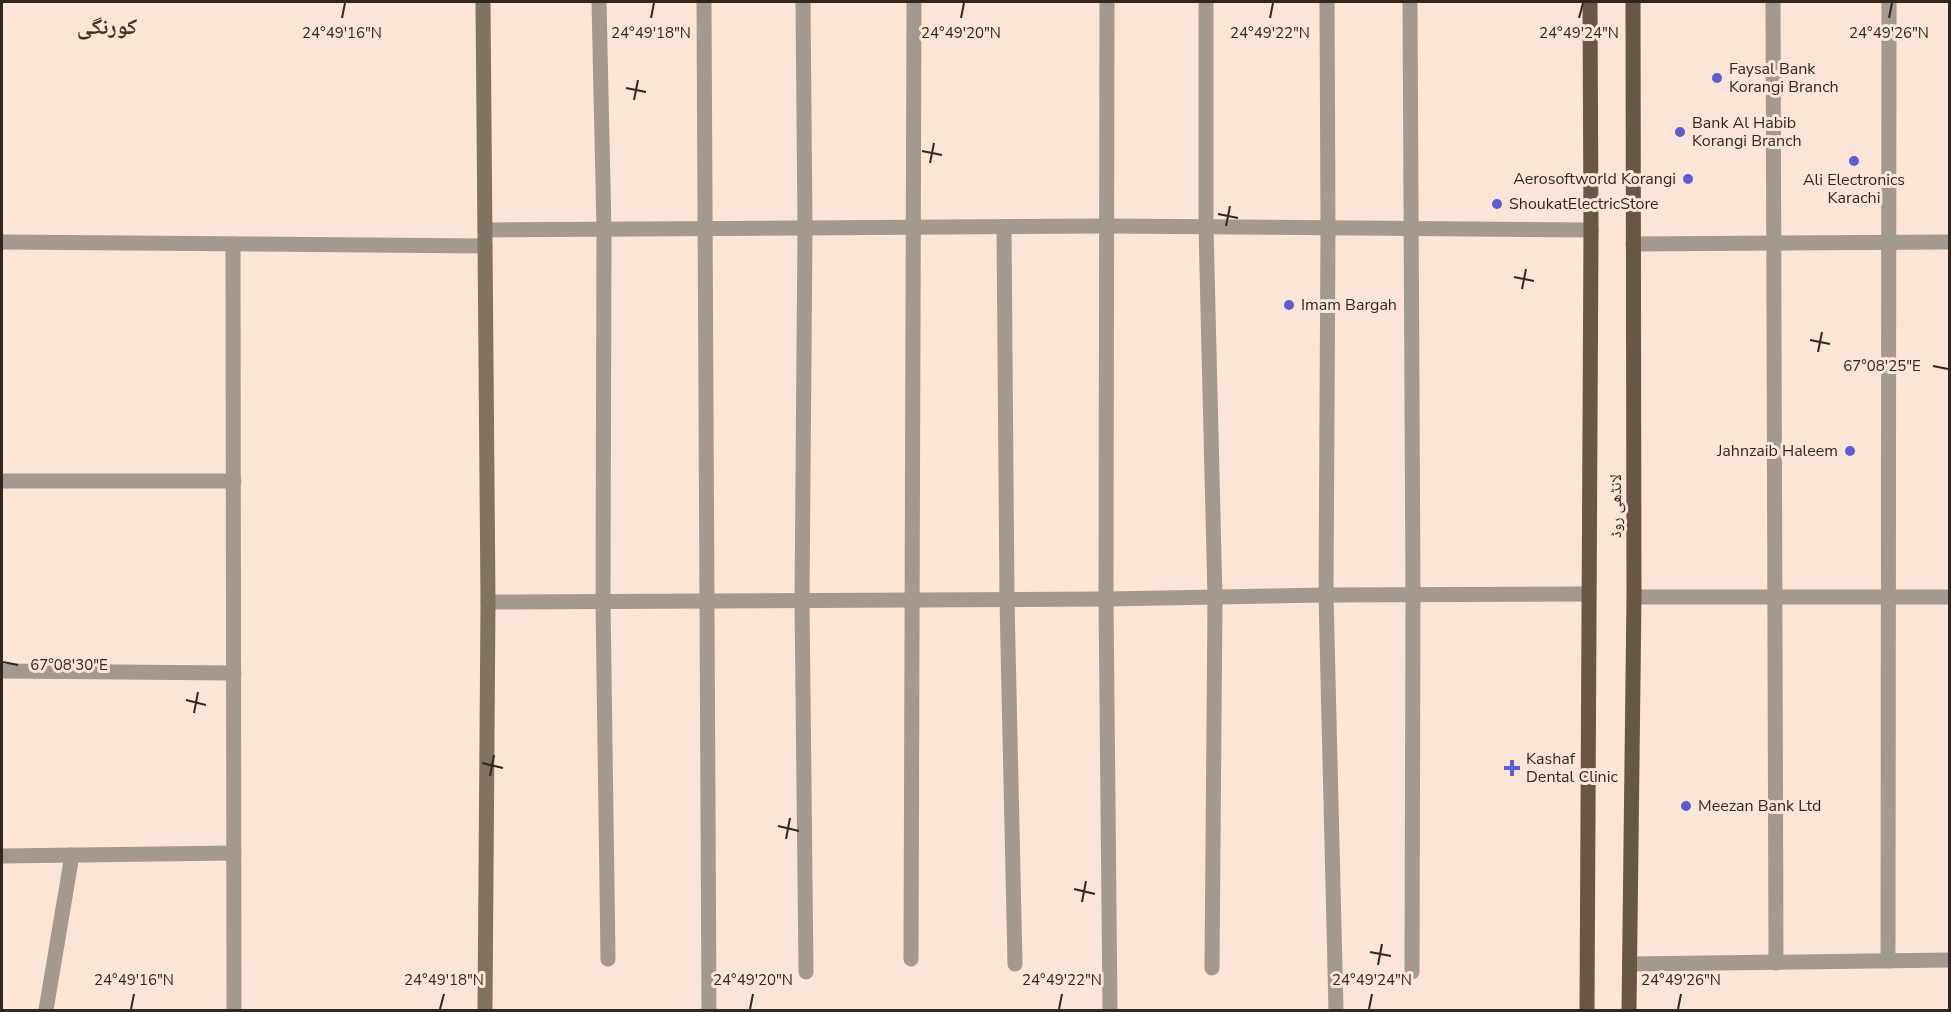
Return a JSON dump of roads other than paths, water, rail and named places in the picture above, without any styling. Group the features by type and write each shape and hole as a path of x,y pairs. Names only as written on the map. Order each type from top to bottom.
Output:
{"main road":[{"name":"لانڈھی روڈ","path":"1587,1011 1592,230 1590,2"},
{"name":"لانڈھی روڈ","path":"1629,1011 1634,597 1633,2"}],"street":[{"path":"483,2 488,602 485,1011"},
{"path":"599,2 604,230 603,601 608,960"},
{"path":"704,2 709,1011"},
{"path":"803,2 805,228 802,600 806,972"},
{"path":"911,959 914,2"},
{"path":"1107,2 1106,599 1110,1011"},
{"path":"1206,2 1206,227 1215,598 1212,968"},
{"path":"1327,2 1329,228 1326,595 1336,1011"},
{"path":"1410,2 1412,972"},
{"path":"1773,2 1776,963"},
{"path":"1888,961 1889,2"},
{"path":"2,242 234,244 485,238 604,230 913,227 1107,226 1592,230"},
{"path":"1004,227 1007,600 1015,964"},
{"path":"1634,244 1950,242"},
{"path":"234,244 234,1011"},
{"path":"2,481 234,481"},
{"path":"488,602 1589,594"},
{"path":"1634,597 1950,597"},
{"path":"2,670 234,673"},
{"path":"2,856 234,853"},
{"path":"46,1011 72,855"},
{"path":"1630,964 1950,960"}],"place":[{"name":"Faysal Bank Korangi Branch","path":"1717,78"},
{"name":"Bank Al Habib Korangi Branch","path":"1680,132"},
{"name":"Ali Electronics Karachi","path":"1854,161"},
{"name":"Aerosoftworld Korangi","path":"1688,179"},
{"name":"ShoukatElectricStore","path":"1497,204"},
{"name":"Imam Bargah","path":"1289,305"},
{"name":"Jahnzaib Haleem","path":"1850,451"},
{"name":"Kashaf Dental Clinic","path":"1512,768"},
{"name":"Meezan Bank Ltd","path":"1686,806"}],"district":[{"name":"کورنگی","path":"107,27"}]}
